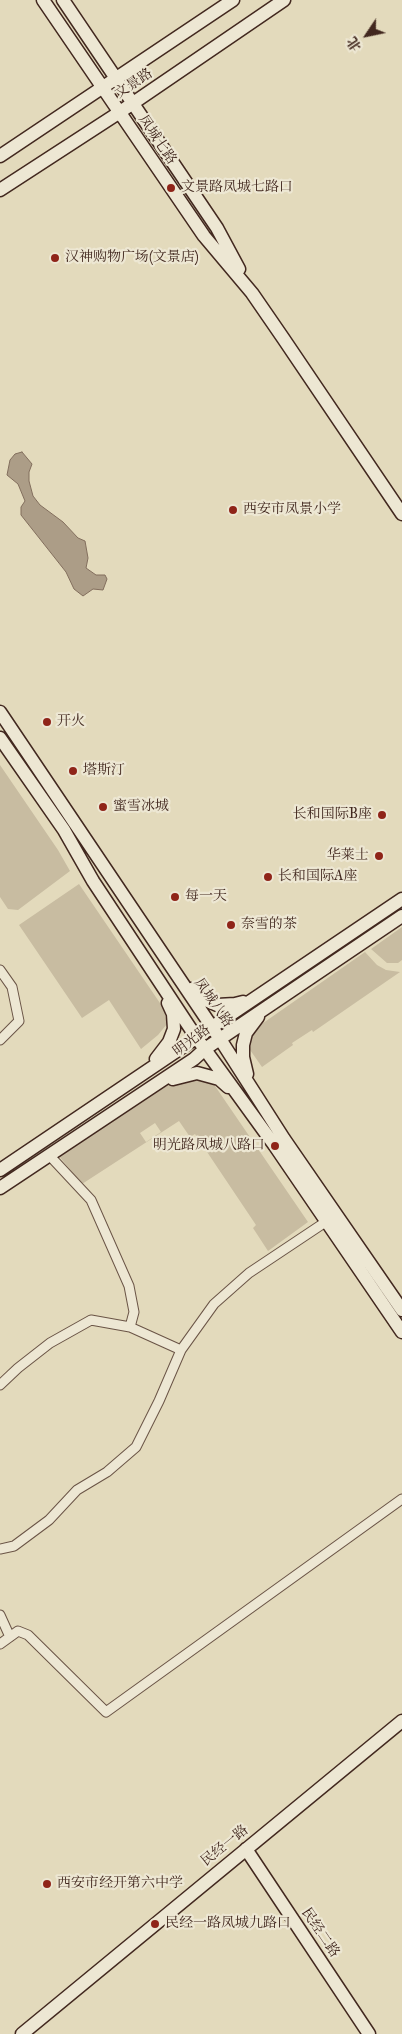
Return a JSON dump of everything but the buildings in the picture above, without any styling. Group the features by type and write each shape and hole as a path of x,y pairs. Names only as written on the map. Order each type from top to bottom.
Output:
{"main road":[{"name":"凤城七路","path":"43,0 204,236 252,293"},
{"name":"凤城七路","path":"63,0 217,228 252,293 402,514"},
{"name":"文景路","path":"0,156 233,0"},
{"name":"文景路","path":"0,190 120,112 284,0"},
{"name":"凤城八路","path":"0,712 402,1310"},
{"path":"0,738 64,830 93,882 196,1036 402,1332"},
{"name":"明光路","path":"0,1170 196,1036 402,899"},
{"name":"明光路","path":"0,1188 194,1059 205,1049 402,916"},
{"path":"174,971 201,998 216,1005 234,1004 256,996"},
{"path":"146,1070 165,1048 174,1029 173,1014 160,982"},
{"path":"253,1090 245,1070 242,1045 252,1024 265,1008"},
{"path":"156,1084 190,1073 204,1074 219,1079 241,1099"},
{"name":"民经一路","path":"22,2034 402,1721"},
{"name":"民经二路","path":"246,1849 368,2034"}],"street":[{"path":"0,970 12,987 19,1021 0,1040"},
{"path":"49,1155 91,1200 129,1286 134,1312 130,1327"},
{"path":"0,1549 14,1546 49,1520 77,1490 107,1472 136,1447 159,1401 181,1350 214,1304 249,1273 327,1222"},
{"path":"0,1385 18,1368 50,1344 91,1320 130,1327 181,1350"},
{"path":"0,1644 18,1631 28,1635 106,1712 402,1499"},
{"path":"0,1615 10,1637"}],"shaded area":[{"path":"22,452 32,464 29,472 29,481 33,496 40,505 63,522 78,538 85,541 88,558 86,568 96,575 105,575 107,579 103,590 93,589 83,596 74,589 66,572 21,515 21,507 25,501 18,484 7,475 10,460 15,454"},
{"path":"0,765 58,850 70,871 18,910 8,909 0,897"},
{"path":"79,884 164,1009 167,1024 158,1035 141,1049 109,1000 82,1018 19,925"},
{"path":"402,927 402,960 398,963 387,963 371,949"},
{"path":"365,952 377,965 386,970 400,972 313,1032 312,1030 292,1043 293,1045 262,1067 248,1047 250,1037 256,1028"},
{"path":"203,1072 215,1086 308,1222 268,1251 253,1228 256,1225 195,1134 190,1137 179,1121 82,1184 58,1155 176,1075","holes":["155,1123 161,1132 146,1142 140,1133"]}],"place":[{"name":"文景路凤城七路口","path":"171,188"},
{"name":"汉神购物广场(文景店)","path":"55,258"},
{"name":"西安市凤景小学","path":"233,510"},
{"name":"开火","path":"47,722"},
{"name":"塔斯汀","path":"73,771"},
{"name":"蜜雪冰城","path":"103,807"},
{"name":"长和国际B座","path":"382,815"},
{"name":"华莱士","path":"379,856"},
{"name":"长和国际A座","path":"268,877"},
{"name":"每一天","path":"175,897"},
{"name":"奈雪的茶","path":"231,925"},
{"name":"明光路凤城八路口","path":"275,1146"},
{"name":"西安市经开第六中学","path":"47,1884"},
{"name":"民经一路凤城九路口","path":"155,1924"}]}
